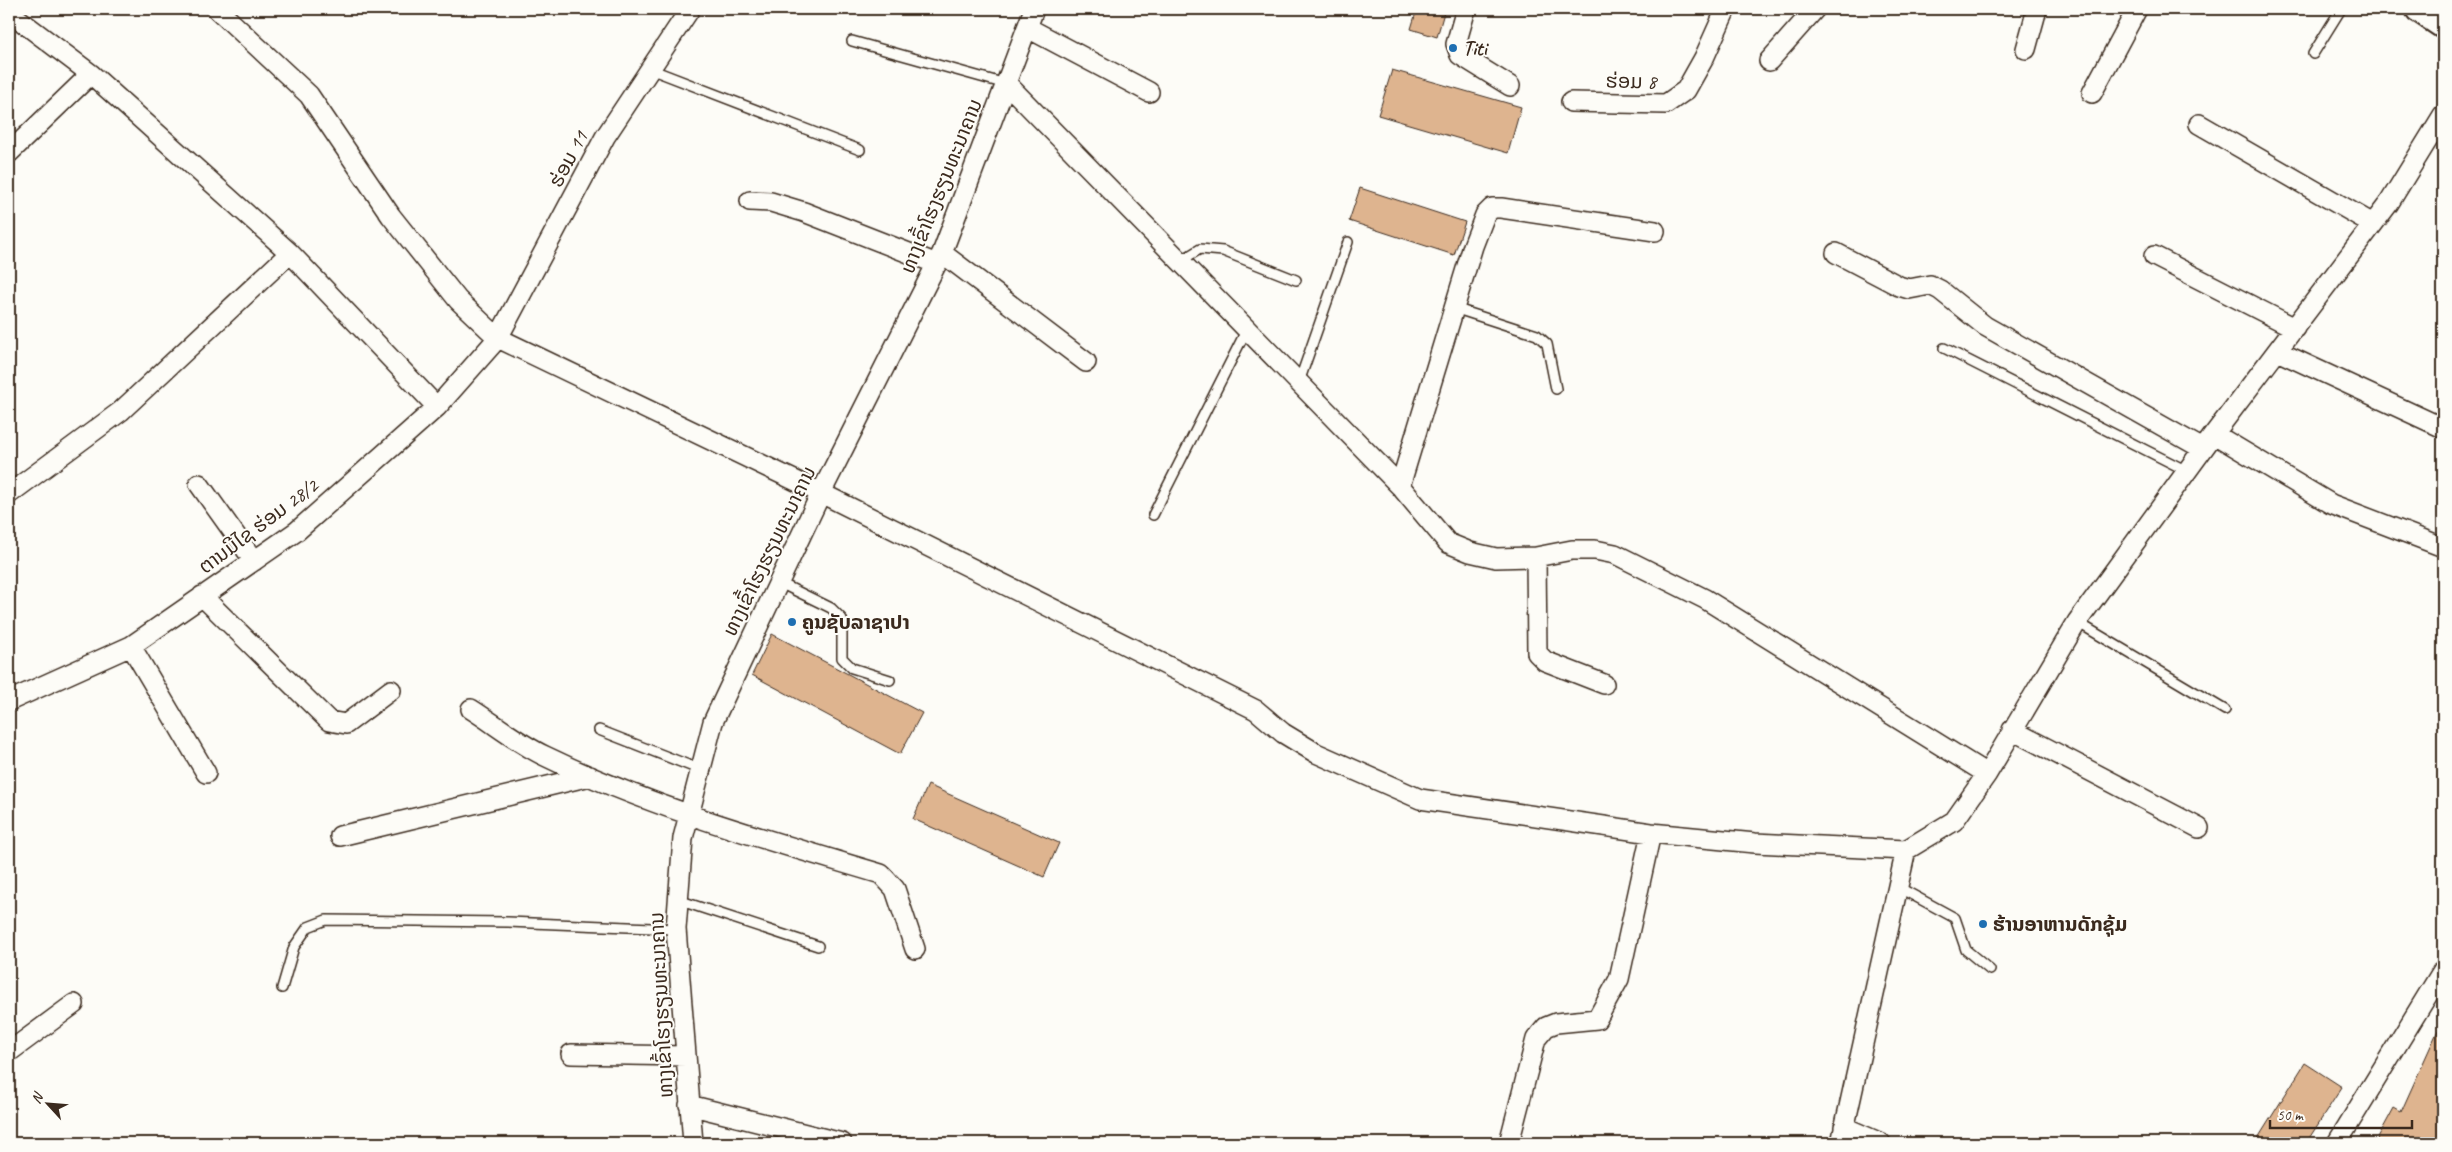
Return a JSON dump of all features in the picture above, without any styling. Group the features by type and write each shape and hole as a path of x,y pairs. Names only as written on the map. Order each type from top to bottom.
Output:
{"main road":[{"path":"2418,9 2443,25"}],"street":[{"path":"217,9 309,96 391,216 458,300 498,338 821,493 1256,710 1283,733 1316,753 1420,799 1651,833 1755,843 1906,850 1954,821 1987,774 2077,622 2202,449 2389,203 2443,115"},
{"name":"ຮ່ອມ 11","path":"498,338 605,138 690,9"},
{"name":"ທາງເຂົ້າໂຮງຮຽນທະນາຄານ","path":"692,1143 676,929 684,838 713,722 821,493 940,258 1034,9"},
{"path":"1466,9 1456,44 1460,55 1510,86"},
{"name":"ຮ່ອມ 8","path":"1571,102 1666,104 1686,90 1704,58 1726,9"},
{"path":"1769,61 1815,9"},
{"path":"2026,49 2037,9"},
{"path":"2092,93 2138,9"},
{"path":"9,12 91,74 290,253 437,408"},
{"path":"1028,28 1149,92"},
{"path":"9,153 91,74"},
{"path":"1007,84 1182,260 1400,486 1448,543 1470,552 1496,558 1536,557 1572,550 1595,550 1615,554 1705,599 1987,774"},
{"path":"2199,124 2373,224"},
{"path":"750,201 771,202 940,258 1086,362"},
{"path":"1400,486 1482,222 1485,215 1492,208 1655,231"},
{"path":"9,494 121,412 290,253"},
{"path":"1836,253 1900,286 1909,289 1930,286 1940,290 1985,326 2202,449"},
{"path":"2154,256 2295,328"},
{"name":"ຕານມີໄຊ ຮ່ອມ 28/2","path":"9,701 130,646 297,531 437,408 498,338"},
{"path":"2277,351 2443,428"},
{"path":"2214,434 2331,504 2443,547"},
{"path":"199,484 254,561"},
{"path":"1536,557 1537,652 1545,661 1604,684"},
{"path":"202,596 329,721 346,724 391,690"},
{"path":"130,646 206,773"},
{"path":"471,709 543,755 689,816 881,874 895,889 916,949"},
{"path":"2012,730 2199,828"},
{"path":"340,836 590,776"},
{"path":"1509,1143 1536,1039 1546,1027 1556,1023 1597,1018 1619,979 1651,833"},
{"path":"1881,1143 1842,1135 1906,850"},
{"path":"2337,1143 2443,970"},
{"path":"9,1052 74,1004"},
{"path":"571,1054 686,1056"},
{"path":"690,1105 842,1143"}],"lane":[{"path":"2313,54 2341,9"},
{"path":"852,41 1007,84"},
{"path":"650,69 860,150"},
{"path":"1299,382 1348,242"},
{"path":"1182,260 1200,249 1223,251 1296,280"},
{"path":"1454,308 1536,335 1547,344 1556,389"},
{"path":"1153,515 1248,329"},
{"path":"1944,348 2187,471"},
{"path":"778,582 831,608 842,619 842,658 852,668 890,680"},
{"path":"2077,622 2226,710"},
{"path":"599,730 701,770"},
{"path":"1898,887 1954,918 1966,950 1990,970"},
{"path":"678,900 818,946"},
{"path":"282,988 294,947 308,927 326,920 508,922 676,929"}],"building":[{"path":"1417,9 1445,9 1437,37 1411,29"},
{"path":"1392,70 1521,107 1508,153 1378,115"},
{"path":"1360,188 1465,222 1454,255 1349,221"},
{"path":"772,634 922,713 900,754 752,675"},
{"path":"928,785 1059,843 1044,877 913,819"},
{"path":"2443,1019 2443,1143 2375,1143 2394,1108 2401,1112"},
{"path":"2305,1063 2342,1087 2306,1143 2255,1143"}],"place":[{"name":"Titi","path":"1453,48"},
{"name":"ຄູນຊັບລາຊາປາ","path":"792,622"},
{"name":"ຮ້ານອາຫານດັກຊຸ້ມ","path":"1983,924"}]}
